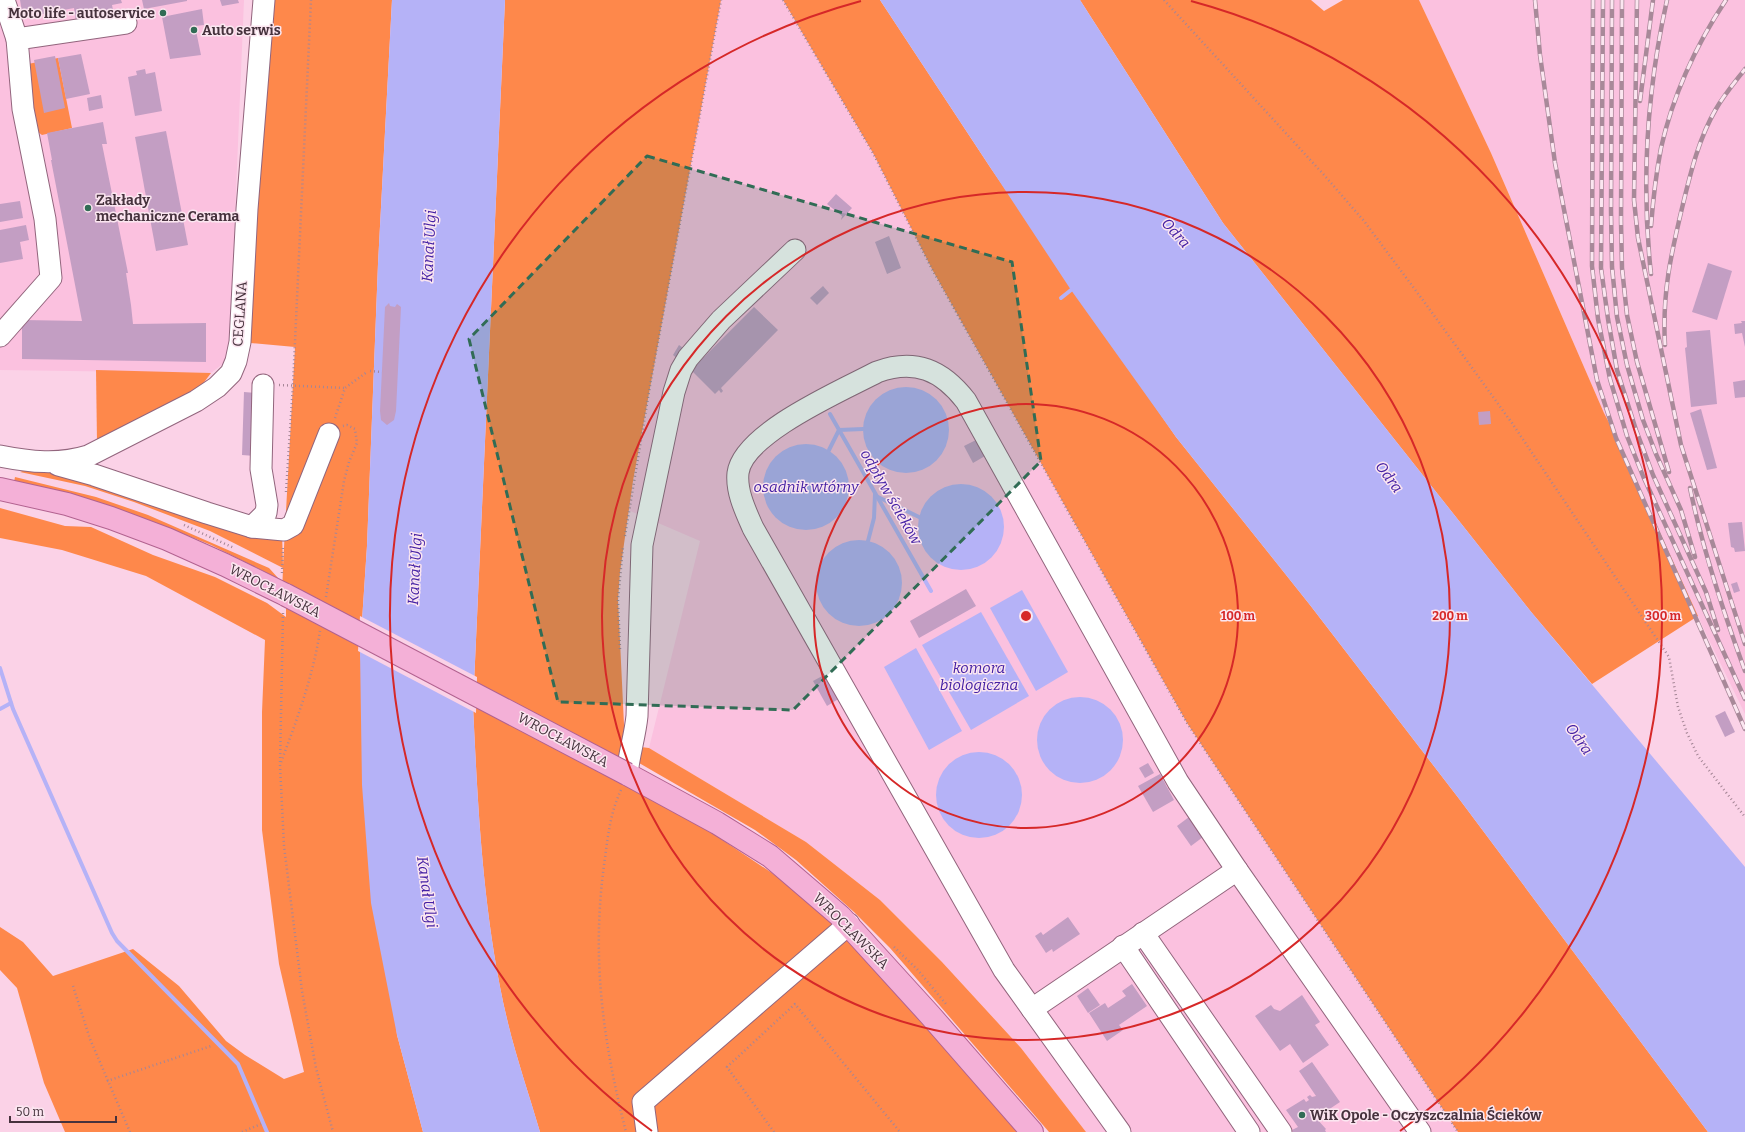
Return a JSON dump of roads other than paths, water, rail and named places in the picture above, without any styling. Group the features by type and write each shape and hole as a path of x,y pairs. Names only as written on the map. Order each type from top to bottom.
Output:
{"main road":[{"name":"WROCŁAWSKA","path":"0,489 60,502 111,518 167,539 225,565 284,594 624,781 717,823 770,856 844,920 994,1086 1032,1132"}],"street":[{"path":"0,336 51,278 45,219 23,109 17,38 4,0"},
{"name":"CEGLANA","path":"0,456 20,460 46,462 71,461 88,456 196,401 216,387 231,373 236,361 240,342 247,209 264,0"},
{"path":"17,38 126,23"},
{"path":"624,781 629,753 635,734 637,716 642,545 674,392 681,370 688,358 722,320 795,250"},
{"path":"1120,1132 1004,970 753,528 742,501 738,473 742,460 751,449 773,429 877,372 890,367 914,366 924,368 945,380 957,390 970,408 1178,782 1237,870 1420,1132"},
{"path":"252,527 266,513 267,505 261,469 263,385"},
{"path":"46,462 94,475 252,527 284,530 293,525 329,434"},
{"path":"1032,1009 1237,870"},
{"path":"723,1014 844,920"},
{"path":"647,1132 643,1102 844,920"},
{"path":"1143,933 1281,1132"},
{"path":"1123,946 1249,1132"}],"water":[{"name":"Kanał Ulgi","path":"392,0 505,0 473,706 483,863 492,941 507,1019 518,1061 540,1132 423,1132 397,1035 371,903 362,785 360,651 367,546 378,264"},
{"name":"Odra","path":"880,0 1080,0 1223,223 1532,613 1745,867 1745,1132 1708,1132 1460,800 1310,605 1176,437 1071,290"},
{"name":"osadnik wtórny","path":"906,387 922,390 930,394 942,406 946,414 949,430 946,446 942,454 930,466 922,470 906,473 890,470 882,466 870,454 866,446 863,430 866,414 870,406 882,394 890,390"},
{"name":"osadnik wtórny","path":"806,444 822,447 830,451 842,463 846,471 849,487 846,503 842,511 830,523 822,527 806,530 790,527 782,523 770,511 766,503 763,487 766,471 770,463 782,451 790,447"},
{"path":"961,484 977,487 985,491 997,503 1001,511 1004,527 1001,543 997,551 985,563 977,567 961,570 945,567 937,563 925,551 921,543 918,527 921,511 925,503 937,491 945,487"},
{"path":"859,540 875,543 883,547 895,559 899,567 902,583 899,599 895,607 883,619 875,623 859,626 843,623 835,619 823,607 819,599 816,583 819,567 823,559 835,547 843,543"},
{"name":"komora biologiczna","path":"1022,590 1068,672 1036,691 990,608"},
{"name":"komora biologiczna","path":"981,612 1029,696 971,730 922,645"},
{"name":"komora biologiczna","path":"916,648 962,731 929,750 884,667"},
{"path":"1080,697 1096,700 1104,704 1116,716 1120,724 1123,740 1120,756 1116,764 1104,776 1096,780 1080,783 1064,780 1056,776 1044,764 1040,756 1037,740 1040,724 1044,716 1056,704 1064,700"},
{"path":"979,752 995,755 1003,759 1015,771 1019,779 1022,795 1019,811 1015,819 1003,831 995,835 979,838 963,835 955,831 943,819 939,811 936,795 939,779 943,771 955,759 963,755"}],"waterway":[{"name":"odpływ ścieków","path":"1061,298 1071,290"},
{"name":"odpływ ścieków","path":"830,414 931,591"},
{"name":"odpływ ścieków","path":"829,450 839,430 863,429"},
{"path":"868,541 874,518 875,494"},
{"path":"878,497 919,517"},
{"path":"0,668 13,709 112,933 117,941 238,1064 267,1132"},
{"path":"0,709 11,703"}],"railway":[{"path":"1535,0 1540,55 1555,163 1597,380 1616,438 1745,729"},
{"path":"1593,0 1592,266 1598,319 1610,379 1627,436 1643,476 1745,699"},
{"path":"1603,0 1601,268 1617,370 1636,430 1653,475 1706,592 1718,630"},
{"path":"1612,0 1611,211 1612,267 1617,317 1627,365 1643,420 1656,454 1681,510 1695,557"},
{"path":"1622,0 1622,268 1627,315 1637,362 1669,472"},
{"path":"1637,0 1634,200 1638,238 1681,445 1745,644"},
{"path":"1640,101 1653,0"},
{"path":"1651,274 1646,205 1648,136 1655,68 1667,0"},
{"path":"1651,226 1659,158 1672,109 1695,53 1726,0"},
{"path":"1665,345 1664,326 1668,274 1692,167 1710,120 1722,99 1745,69"},
{"path":"1690,488 1714,581 1745,671"}],"place":[{"name":"Moto life - autoservice","path":"163,13"},
{"name":"Auto serwis","path":"194,30"},
{"name":"Zakłady mechaniczne Cerama","path":"88,208"},
{"name":"WiK Opole - Oczyszczalnia Ścieków","path":"1302,1115"}]}
